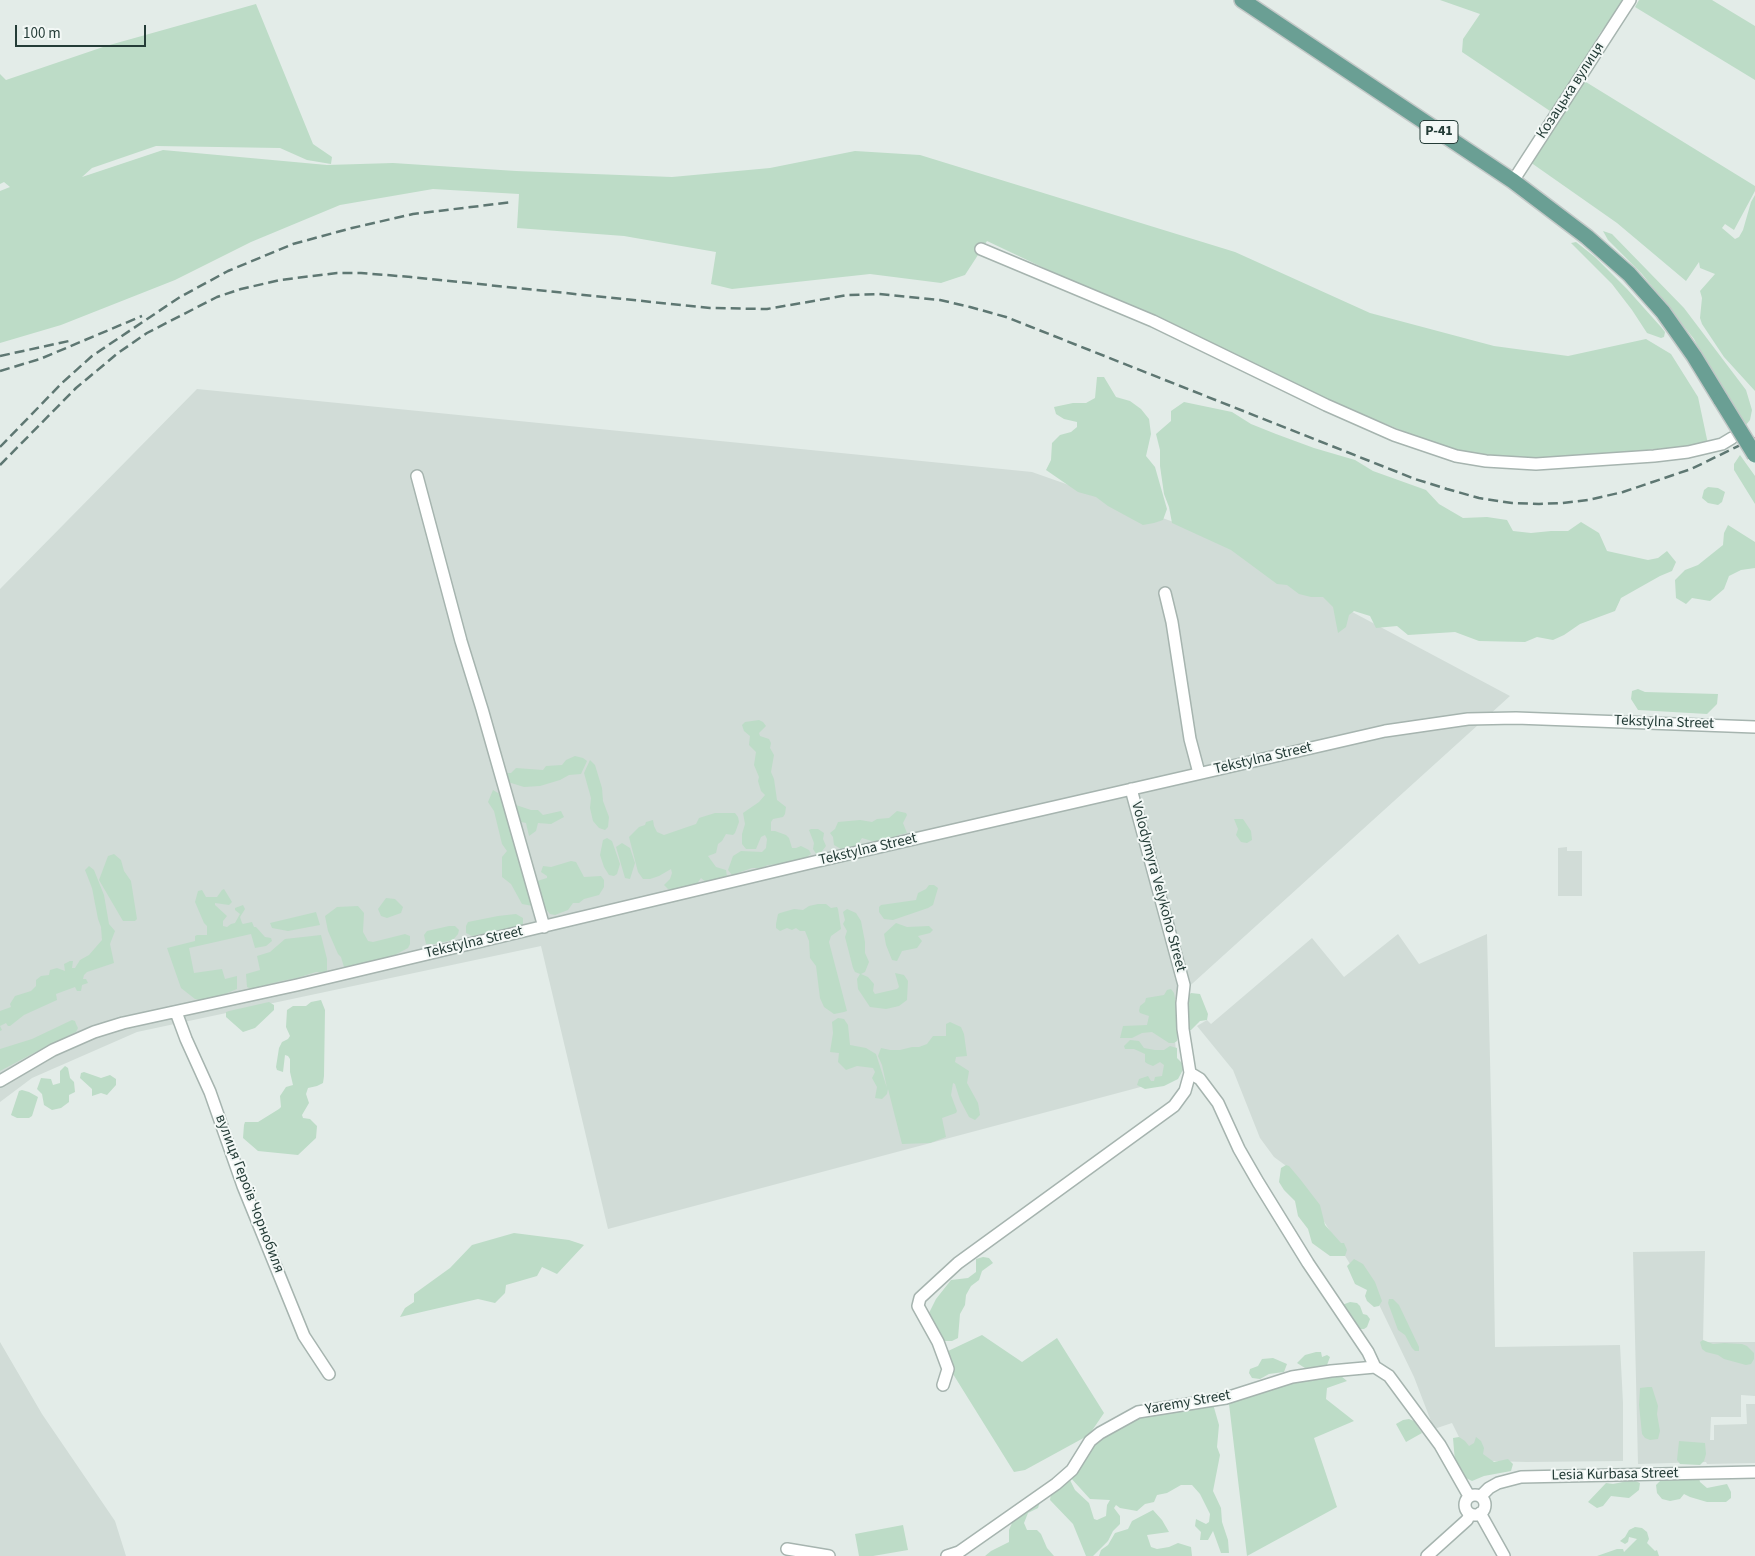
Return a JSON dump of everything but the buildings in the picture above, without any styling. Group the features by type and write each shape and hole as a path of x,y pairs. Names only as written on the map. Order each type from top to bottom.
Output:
{"main road":[{"name":"Р-41","path":"1242,0 1513,181 1587,237 1630,274 1663,312 1694,356 1755,455"}],"street":[{"name":"Козацька вулиця","path":"1513,181 1630,0"},
{"path":"982,249 1153,321 1394,435 1456,456 1545,464 1688,452 1722,444 1732,438"},
{"path":"417,476 461,641 544,927"},
{"path":"1165,593 1172,622 1190,739 1198,773"},
{"name":"Tekstylna Street","path":"0,1081 54,1050 94,1032 123,1022 297,985 814,862 1385,731 1468,719 1516,718 1755,727"},
{"name":"Volodymyra Velykoho Street","path":"1132,789 1184,986 1182,1004 1183,1029 1190,1073"},
{"name":"вулиця Героїв Чорнобиля","path":"176,1012 186,1040 210,1092 243,1186 304,1336 329,1374"},
{"path":"943,1385 948,1369 938,1342 918,1306 920,1298 958,1263 1174,1106 1185,1091 1190,1073 1200,1079 1218,1103 1238,1148 1248,1165 1308,1263 1368,1352 1376,1368 1389,1376 1475,1496 1485,1503 1483,1510 1467,1520 1427,1556"},
{"name":"Yaremy Street","path":"947,1556 959,1552 1056,1484 1072,1470 1090,1441 1100,1433 1138,1412 1226,1398 1292,1377 1331,1370 1376,1368"},
{"name":"Lesia Kurbasa Street","path":"1475,1496 1498,1483 1521,1477 1755,1472"},
{"path":"1475,1496 1466,1499 1464,1506 1475,1514 1504,1556"},
{"path":"786,1549 829,1556"},
{"path":"938,1556 947,1556"}],"shaded area":[{"path":"197,389 1032,472 1202,532 1510,696 1172,1002 1178,1077 608,1229 541,946 137,1032 32,1078 0,1102 0,589"},
{"path":"1567,847 1567,851 1582,851 1582,896 1558,896 1558,848"},
{"path":"1398,934 1419,964 1487,934 1495,1347 1620,1345 1623,1461 1489,1461 1467,1453 1452,1423 1434,1429 1414,1377 1371,1288 1361,1282 1303,1187 1289,1168 1274,1157 1260,1138 1233,1070 1197,1026 1207,1020 1211,1024 1312,938 1344,977"},
{"path":"1705,1251 1703,1342 1755,1342 1755,1396 1741,1395 1741,1417 1711,1417 1710,1440 1714,1440 1714,1425 1747,1424 1746,1404 1755,1404 1755,1463 1638,1464 1633,1252"},
{"path":"0,1342 42,1414 115,1521 126,1556 0,1556"}],"green space":[{"path":"1440,0 1626,0 1600,33 1553,113 1462,52 1463,39 1480,14"},
{"path":"1639,0 1712,0 1755,26 1755,80 1635,7"},
{"path":"256,4 313,144 332,157 331,164 307,160 280,148 156,146 92,168 82,177 163,150 327,165 393,163 516,171 672,177 770,168 855,151 920,155 1235,252 1370,313 1494,346 1568,356 1646,339 1671,354 1698,397 1708,444 1537,461 1452,451 1293,386 987,241 965,275 941,283 870,274 732,289 711,284 716,252 624,236 517,228 519,194 433,189 340,205 251,242 175,280 61,325 0,343 0,191 10,187 4,182 0,184 0,74 6,80 106,46"},
{"path":"1581,79 1755,186 1755,191 1734,230 1725,224 1722,228 1735,239 1739,237 1755,195 1755,391 1724,357 1702,324 1700,318 1702,298 1700,291 1715,274 1700,268 1699,262 1686,281 1617,223 1530,162"},
{"path":"1603,231 1612,234 1684,308 1746,390 1752,410 1750,420 1746,425 1736,409 1734,410 1694,339 1642,274 1608,240"},
{"path":"1576,242 1595,257 1627,289 1665,332 1664,337 1661,338 1647,333 1612,284 1571,243"},
{"path":"1097,377 1104,377 1116,397 1130,401 1141,409 1149,419 1151,434 1146,456 1155,467 1167,509 1163,520 1143,525 1108,506 1096,497 1078,492 1046,470 1051,460 1052,443 1060,435 1071,432 1077,427 1077,422 1064,419 1056,414 1054,407 1073,403 1086,403 1095,398"},
{"path":"1184,402 1232,412 1251,424 1276,434 1355,460 1373,471 1426,490 1439,504 1463,518 1487,517 1507,520 1513,531 1531,533 1568,531 1581,522 1599,533 1607,551 1648,560 1658,558 1667,551 1676,562 1672,571 1621,598 1615,611 1580,624 1553,640 1537,637 1525,642 1479,641 1455,632 1408,635 1397,626 1376,628 1370,616 1354,611 1349,615 1346,627 1338,633 1333,607 1323,597 1299,594 1287,585 1277,584 1231,550 1172,523 1164,494 1160,450 1156,434 1171,421 1171,411"},
{"path":"1740,455 1755,476 1755,504 1734,470 1734,464"},
{"path":"1708,487 1718,488 1725,492 1722,502 1718,505 1708,503 1702,498 1704,490"},
{"path":"1728,525 1755,542 1755,568 1741,570 1729,576 1724,589 1710,601 1692,598 1686,604 1676,598 1675,580 1685,570 1698,565 1723,545 1724,533"},
{"path":"1638,689 1645,692 1718,694 1717,704 1707,714 1638,710 1631,699 1632,691"},
{"path":"759,720 766,726 759,733 760,736 769,739 771,743 770,748 774,755 771,772 777,800 786,807 783,817 773,819 771,822 771,831 786,835 792,848 801,846 809,850 811,854 805,858 761,868 752,868 732,875 728,870 733,856 741,851 762,852 766,848 767,839 765,835 761,837 756,849 746,849 742,844 745,824 743,813 759,802 765,795 761,791 758,781 759,777 754,765 756,752 749,745 750,736 744,731 742,725 745,722"},
{"path":"575,756 587,761 581,774 569,775 540,786 524,787 508,782 505,778 506,773 511,773 516,768 543,770 546,766 562,765 566,760"},
{"path":"590,760 595,765 602,788 603,801 609,817 608,827 605,830 599,828 593,821 590,808 591,798 584,773"},
{"path":"493,790 503,796 533,906 522,904 511,884 502,877 502,857 507,851 502,844 494,811 488,802"},
{"path":"516,805 531,810 538,810 543,815 561,811 564,817 551,824 538,823 536,831 529,836 526,823 517,821 513,808"},
{"path":"897,811 907,815 903,823 907,833 898,835 896,838 875,842 862,838 860,846 841,849 834,845 833,837 830,833 835,829 838,822 860,820 872,822 877,819 889,818"},
{"path":"715,813 735,813 739,822 735,833 733,835 726,834 718,844 716,853 708,856 716,867 726,870 727,877 707,883 701,878 696,885 681,890 668,889 664,885 670,879 671,869 659,876 643,879 638,872 629,837 639,827 653,820 657,832 664,835 696,824 699,818"},
{"path":"1234,819 1243,819 1251,831 1252,840 1247,843 1241,842 1236,835 1238,829"},
{"path":"818,829 824,833 823,839 826,846 819,855 813,849 814,843 809,830"},
{"path":"607,838 612,841 620,864 617,874 614,876 609,875 600,855 603,840"},
{"path":"622,843 630,848 635,863 630,879 625,878 616,847"},
{"path":"114,854 121,860 124,871 131,881 137,919 135,921 123,921 99,880 108,856"},
{"path":"571,861 576,862 584,877 601,876 604,880 604,887 599,895 584,899 579,903 573,903 568,910 555,915 550,914 541,903 537,881 547,878 541,872 543,866 551,867"},
{"path":"89,866 94,870 104,895 109,924 115,931 110,944 114,963 87,972 83,979 86,979 88,983 82,985 81,991 77,991 75,987 56,994 57,1000 24,1015 10,1026 6,1023 0,1026 0,1011 11,1007 10,1004 15,996 31,991 36,986 36,980 41,976 49,975 50,970 57,968 65,971 64,964 70,961 73,961 72,968 75,968 80,960 89,955 102,940 92,888 85,870"},
{"path":"929,885 934,885 938,888 933,905 928,908 893,920 884,919 879,912 881,905 916,900 918,893"},
{"path":"224,889 232,902 229,905 215,903 227,916 223,921 223,926 227,927 235,923 240,914 235,908 243,905 245,909 240,917 242,923 252,922 254,927 265,937 271,938 272,941 266,946 255,948 251,934 189,948 194,973 222,969 225,979 237,976 237,989 210,1000 195,999 181,988 167,948 195,941 195,936 197,935 207,935 207,926 195,902 198,891 202,890 206,897 217,897"},
{"path":"386,898 395,899 403,907 401,913 387,918 381,916 378,909"},
{"path":"818,904 826,904 831,908 837,907 841,929 831,936 829,942 847,1011 834,1014 824,1007 820,998 816,966 810,958 809,941 805,931 787,928 780,931 776,928 778,914 794,909 803,910"},
{"path":"358,906 364,913 363,932 368,941 373,942 405,934 410,936 408,948 393,956 344,967 328,931 325,916 337,907"},
{"path":"847,909 856,913 861,921 865,953 869,962 865,972 861,974 868,977 874,984 873,991 875,994 899,987 895,973 904,975 908,981 907,1000 899,1006 886,1009 870,1007 858,989 857,979 860,974 855,972 853,968 845,937 847,931 843,924 845,920 843,912"},
{"path":"316,912 320,925 288,931 272,928 270,923"},
{"path":"516,914 523,918 523,925 472,936 466,933 468,922"},
{"path":"896,923 907,927 929,926 933,930 930,933 918,936 922,941 917,948 902,951 897,961 892,960 884,934"},
{"path":"455,926 459,930 453,940 426,944 424,935 427,931"},
{"path":"321,935 327,959 327,973 316,972 251,989 247,987 246,974 260,970 257,956 270,952 285,939"},
{"path":"1171,989 1174,993 1179,1019 1177,1041 1169,1043 1152,1032 1142,1033 1132,1038 1120,1038 1123,1026 1147,1025 1149,1016 1139,1011 1146,998 1164,995 1167,990"},
{"path":"1191,993 1200,994 1208,1014 1207,1020 1200,1021 1191,1030 1188,1030 1188,1000"},
{"path":"321,1000 325,1010 323,1083 308,1088 306,1094 309,1103 302,1115 303,1118 310,1119 317,1126 316,1138 298,1155 258,1151 243,1138 245,1122 258,1122 279,1109 281,1107 280,1096 286,1087 293,1085 288,1056 285,1055 283,1072 277,1070 276,1067 279,1048 282,1042 290,1036 286,1027 287,1010 293,1006 306,1006 311,1002"},
{"path":"269,1002 274,1005 274,1010 255,1028 243,1032 226,1017 226,1012"},
{"path":"838,1018 844,1019 848,1025 850,1045 866,1048 876,1054 887,1088 878,1056 881,1048 900,1050 919,1047 927,1044 933,1036 946,1036 946,1024 950,1022 961,1027 964,1034 967,1056 956,1057 955,1062 969,1071 967,1083 978,1103 980,1115 975,1120 969,1117 953,1083 951,1095 957,1111 942,1118 946,1137 930,1143 902,1144 888,1089 887,1094 882,1099 875,1098 877,1087 872,1078 875,1072 873,1068 857,1066 846,1070 838,1062 839,1053 830,1052 833,1033 832,1022"},
{"path":"72,1020 75,1021 78,1028 76,1032 0,1071 0,1049 32,1039"},
{"path":"1130,1040 1139,1041 1144,1048 1155,1050 1164,1050 1170,1046 1177,1048 1177,1058 1185,1066 1178,1079 1164,1086 1145,1089 1137,1085 1139,1079 1148,1076 1151,1081 1154,1081 1155,1077 1162,1076 1164,1065 1160,1062 1153,1066 1148,1064 1145,1062 1145,1054 1134,1049 1125,1049 1124,1046"},
{"path":"65,1066 68,1068 70,1078 74,1082 75,1092 69,1095 69,1102 61,1108 52,1110 44,1105 42,1094 37,1089 41,1078 51,1079 53,1085 60,1083 60,1071"},
{"path":"84,1072 101,1078 110,1075 116,1079 116,1085 107,1095 101,1093 92,1096 92,1089 80,1078 81,1073"},
{"path":"22,1090 38,1097 32,1116 29,1118 17,1118 11,1115 19,1091"},
{"path":"1286,1165 1289,1166 1320,1205 1325,1225 1341,1243 1344,1243 1347,1250 1345,1256 1330,1256 1312,1243 1308,1229 1298,1216 1295,1201 1279,1182 1281,1168"},
{"path":"514,1233 569,1240 584,1245 557,1274 542,1267 537,1276 506,1285 505,1293 495,1303 478,1299 400,1317 405,1308 414,1302 414,1294 450,1268 472,1245"},
{"path":"989,1258 993,1263 982,1271 979,1280 971,1286 966,1295 965,1305 960,1314 958,1338 952,1341 944,1341 935,1335 928,1315 936,1299 951,1280 968,1278 976,1272 976,1259"},
{"path":"1354,1259 1363,1264 1375,1282 1382,1301 1379,1306 1374,1307 1367,1301 1365,1296 1367,1290 1355,1284 1347,1266"},
{"path":"1389,1299 1393,1299 1399,1305 1419,1347 1419,1351 1415,1351 1412,1348 1405,1335 1398,1330 1388,1303"},
{"path":"1350,1302 1357,1303 1363,1314 1367,1315 1370,1319 1367,1327 1364,1329 1357,1329 1342,1305"},
{"path":"982,1335 1022,1362 1057,1338 1104,1413 1089,1435 1025,1470 1014,1472 953,1374 946,1352"},
{"path":"1703,1340 1713,1344 1742,1344 1754,1353 1754,1359 1751,1364 1746,1365 1724,1359 1702,1349 1700,1342"},
{"path":"1321,1352 1322,1357 1327,1355 1330,1357 1327,1365 1305,1368 1297,1363 1305,1355"},
{"path":"1273,1358 1287,1364 1284,1372 1269,1374 1260,1379 1252,1378 1249,1373 1250,1369 1258,1366 1262,1359"},
{"path":"1307,1376 1341,1376 1347,1381 1327,1388 1326,1399 1354,1421 1314,1438 1337,1507 1247,1556 1229,1404"},
{"path":"1652,1387 1658,1406 1657,1414 1660,1431 1658,1439 1650,1440 1642,1434 1639,1405 1640,1388"},
{"path":"1213,1404 1219,1425 1217,1447 1220,1455 1213,1491 1221,1508 1229,1553 1221,1553 1213,1531 1208,1540 1200,1540 1201,1532 1195,1526 1196,1519 1206,1524 1209,1522 1210,1514 1200,1494 1192,1485 1181,1485 1167,1493 1157,1495 1154,1502 1145,1504 1137,1511 1120,1508 1116,1505 1114,1508 1120,1516 1120,1524 1113,1531 1108,1541 1093,1556 1086,1556 1073,1524 1050,1500 1052,1488 1061,1479 1070,1480 1075,1490 1089,1503 1094,1519 1097,1520 1106,1516 1107,1505 1110,1500 1090,1499 1070,1477 1083,1464 1091,1451 1095,1438 1146,1409"},
{"path":"1409,1419 1414,1421 1422,1433 1406,1442 1396,1424"},
{"path":"1459,1437 1469,1446 1474,1443 1476,1437 1481,1441 1484,1448 1483,1454 1494,1462 1508,1459 1513,1464 1511,1471 1484,1476 1472,1481 1466,1478 1455,1462 1453,1438"},
{"path":"1679,1441 1705,1443 1706,1454 1704,1461 1700,1465 1680,1464 1677,1460"},
{"path":"1699,1478 1700,1482 1707,1488 1727,1484 1731,1492 1731,1498 1726,1502 1707,1502 1684,1494 1680,1499 1670,1501 1662,1499 1657,1493 1656,1485 1661,1480"},
{"path":"1633,1480 1640,1483 1639,1490 1629,1498 1611,1496 1603,1506 1597,1508 1588,1502 1606,1483 1613,1484"},
{"path":"1040,1502 1038,1508 1028,1513 1024,1523 1027,1530 1037,1530 1041,1534 1047,1548 1054,1556 985,1556 1009,1542 1009,1530 1015,1516"},
{"path":"1153,1510 1169,1532 1147,1535 1151,1547 1157,1549 1178,1543 1191,1547 1192,1556 1099,1556 1101,1550 1108,1545 1115,1533 1128,1529 1132,1521"},
{"path":"903,1525 908,1550 873,1556 859,1556 855,1534"},
{"path":"1635,1527 1642,1528 1647,1532 1649,1539 1647,1543 1655,1551 1657,1550 1659,1556 1597,1556 1617,1549 1623,1549 1624,1552 1637,1539 1629,1537 1628,1542 1625,1544 1620,1541 1629,1530"}],"railway":[{"path":"0,447 62,383 92,356 180,297 228,271 293,244 352,228 413,214 513,202"},
{"path":"0,465 76,388 118,353 147,333 217,297 241,289 280,280 337,273 411,277 710,308 767,309 848,295 879,294 940,300 1006,317 1415,479 1479,498 1512,503 1562,503 1588,500 1623,492 1691,469 1755,438"},
{"path":"0,371 40,359 142,316"},
{"path":"0,356 69,341"}]}
